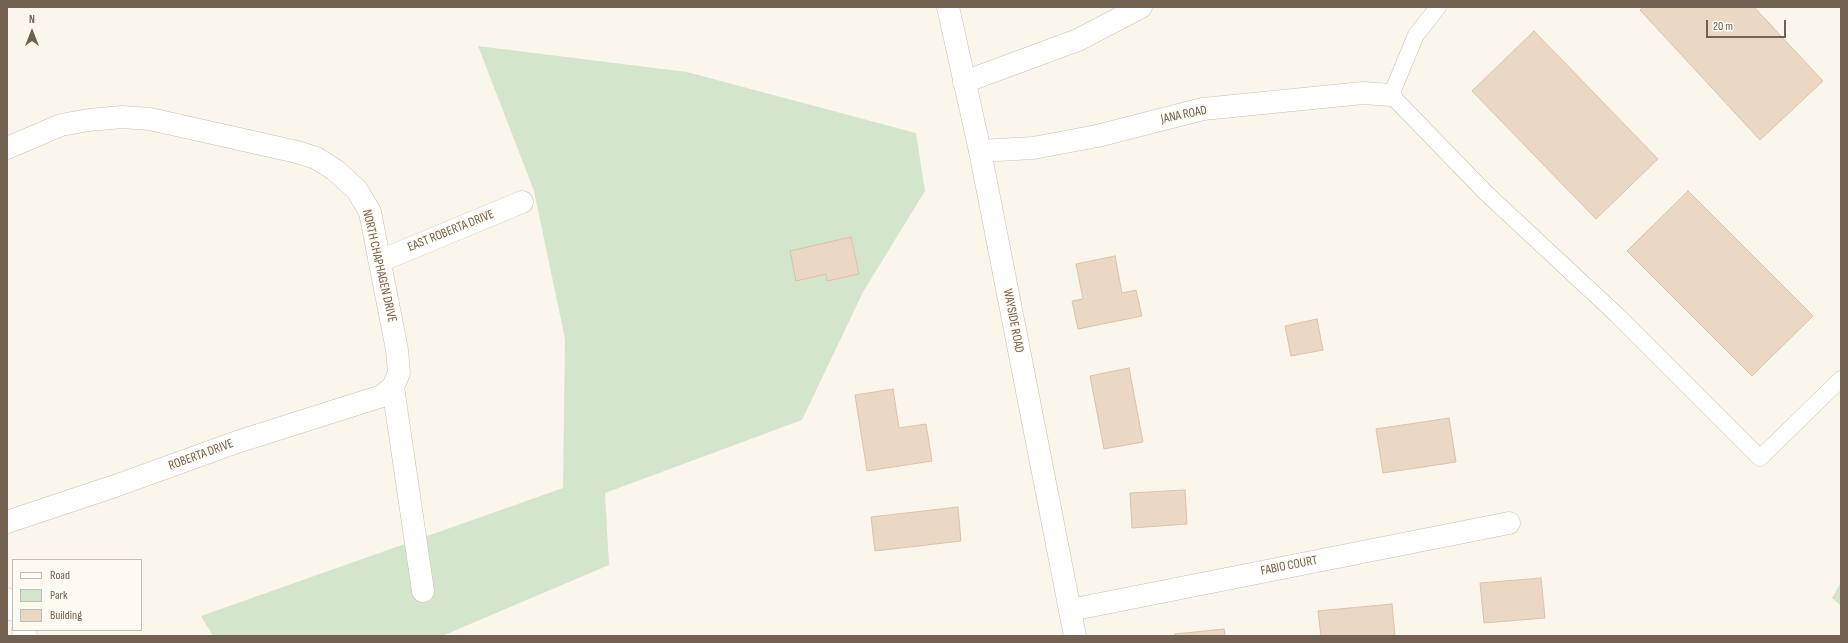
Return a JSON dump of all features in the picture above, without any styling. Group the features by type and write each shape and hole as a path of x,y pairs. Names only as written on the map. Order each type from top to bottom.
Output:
{"street":[{"name":"WAYSIDE ROAD","path":"948,7 980,151 1075,636"},
{"path":"964,82 1078,40 1141,7"},
{"name":"JANA ROAD","path":"980,151 1033,148 1097,136 1203,109 1363,93 1391,95"},
{"name":"NORTH CHAPHAGEN DRIVE","path":"7,148 61,125 89,120 122,117 150,119 297,152 316,158 335,170 357,190 370,212 397,350 399,373 393,386 423,591"},
{"name":"EAST ROBERTA DRIVE","path":"380,261 522,202"},
{"name":"ROBERTA DRIVE","path":"7,522 237,442 382,396 393,386"},
{"name":"FABIO COURT","path":"1070,610 1508,523"},
{"path":"7,599 12,608"}],"lane":[{"path":"1438,7 1416,35 1391,95 1486,193 1617,315 1760,458 1841,379"}],"green space":[{"path":"478,46 687,72 916,133 925,191 863,292 802,420 605,493 609,565 442,636 213,636 201,616 563,488 565,339 534,191"},
{"path":"1841,582 1841,606 1832,598"}],"building":[{"path":"1643,7 1754,7 1823,81 1760,140 1640,10"},
{"path":"1534,31 1658,159 1596,219 1472,91"},
{"path":"1688,191 1813,316 1752,376 1627,251"},
{"path":"851,237 859,274 827,281 826,274 796,281 790,251"},
{"path":"1115,256 1122,293 1136,290 1142,316 1078,329 1072,301 1083,299 1076,264"},
{"path":"1317,319 1323,350 1291,356 1285,326"},
{"path":"1129,368 1143,442 1104,449 1090,376"},
{"path":"893,389 899,428 926,424 932,461 867,471 855,395"},
{"path":"1449,418 1456,462 1383,473 1376,429"},
{"path":"1185,490 1187,524 1132,528 1130,493"},
{"path":"958,507 961,541 875,551 871,517"},
{"path":"1541,578 1545,618 1484,623 1480,583"},
{"path":"1392,604 1395,636 1321,636 1318,611"},
{"path":"1224,629 1225,636 1175,636 1175,634"}]}
